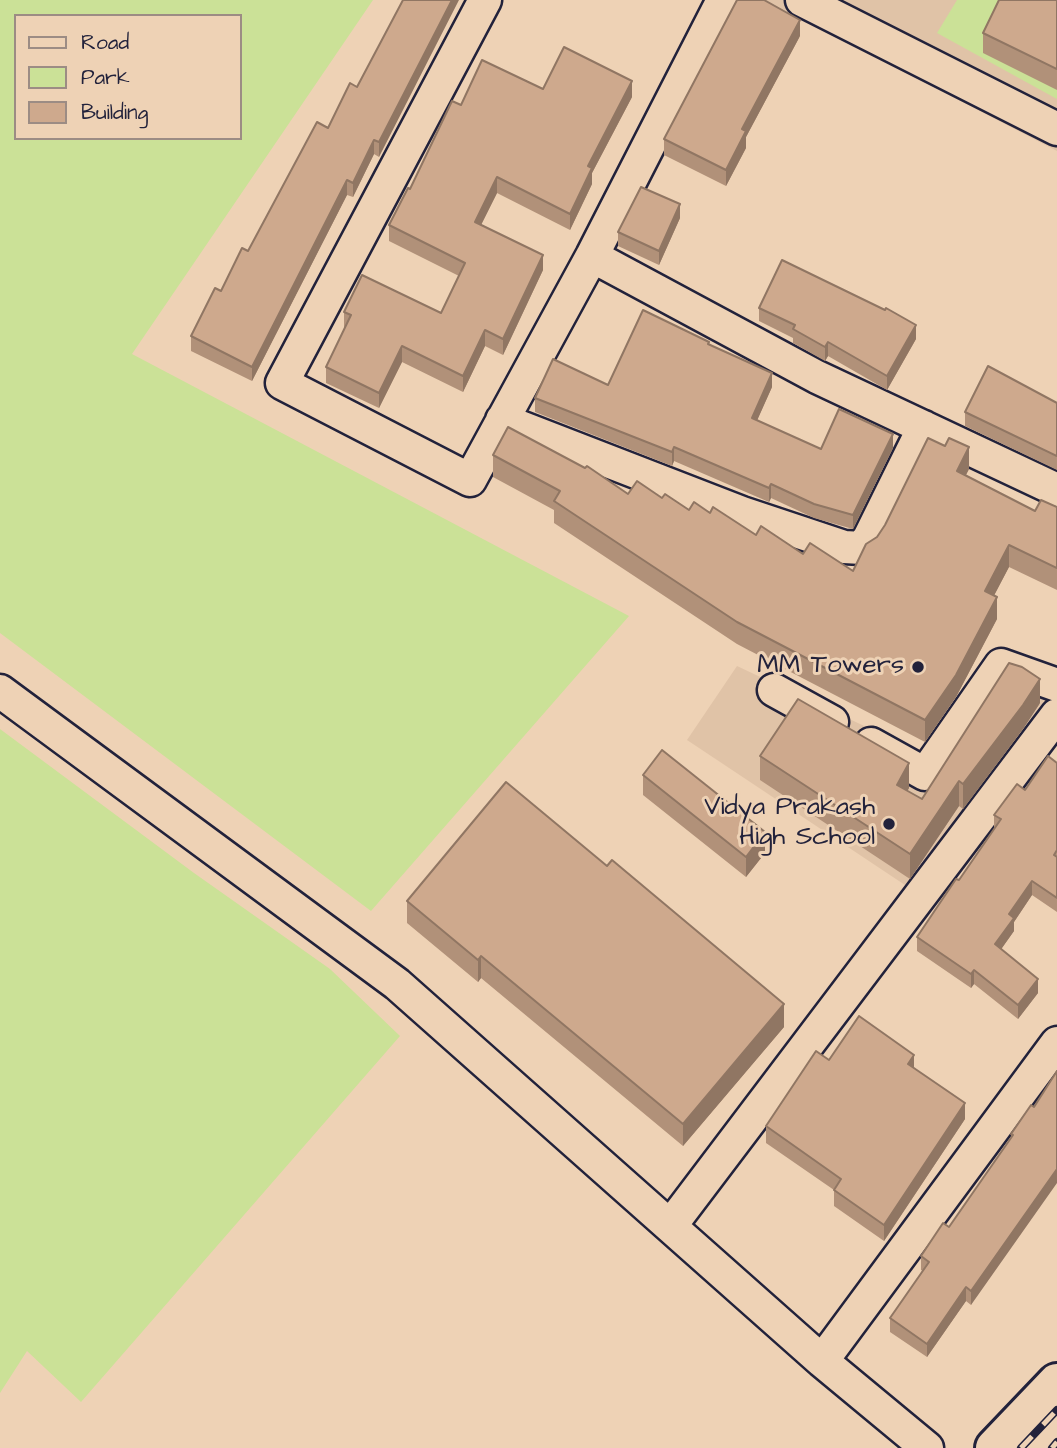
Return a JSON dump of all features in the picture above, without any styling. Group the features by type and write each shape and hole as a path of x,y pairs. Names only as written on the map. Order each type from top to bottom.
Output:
{"main road":[{"path":"995,1448 1057,1383"}],"street":[{"path":"485,0 282,383 470,480 592,256 723,0"},
{"path":"802,0 1057,130"},
{"path":"592,256 817,377 1057,491"},
{"path":"502,421 742,513 844,547 862,548 924,427"},
{"path":"774,690 925,774 1001,665 1057,685"},
{"path":"0,691 397,984 822,1361 927,1448"},
{"path":"671,1225 1057,715"},
{"path":"822,1361 1057,1043"}],"shaded area":[{"path":"765,0 1057,0 1057,151 816,26"},
{"name":"Vidya Prakash High School","path":"983,665 1057,699 914,891 687,740 737,666 930,757"}],"green space":[{"path":"0,0 373,0 132,354 629,616 371,911 0,633"},
{"path":"957,0 1057,0 1057,99 937,33"},
{"path":"0,729 194,873 330,969 400,1036 81,1402 27,1351 0,1393"}],"building":[{"path":"403,0 452,0 379,142 374,140 353,183 347,180 252,367 191,336 215,288 221,291 242,248 248,251 317,122 328,128 350,83 357,87"},
{"path":"737,0 764,0 800,20 742,129 746,131 726,170 664,139"},
{"path":"999,0 1057,0 1057,69 983,33"},
{"path":"564,47 632,81 588,166 592,168 570,214 497,177 475,222 543,255 503,339 485,330 463,376 402,346 379,393 326,367 351,315 344,312 362,275 441,313 465,263 389,225 408,188 410,189 452,101 461,105 482,60 543,89"},
{"path":"641,187 680,204 659,251 618,232"},
{"path":"782,260 885,310 886,308 916,325 887,376 828,342 825,347 793,329 795,325 759,308"},
{"path":"643,310 772,373 752,418 821,449 839,409 893,434 853,515 814,504 771,484 769,488 674,447 672,452 535,398 553,359 608,385"},
{"path":"988,366 1057,403 1057,456 965,412"},
{"path":"508,427 585,468 587,466 628,494 637,481 662,498 665,494 689,510 694,502 710,513 713,507 756,535 761,526 803,554 810,543 853,571 866,544 877,537 885,525 928,438 945,446 949,438 969,447 957,471 1035,511 1041,500 1057,507 1057,568 1009,545 985,591 997,597 956,675 925,720 737,622 554,501 560,491 493,455"},
{"path":"1009,663 1022,667 1040,679 963,784 959,781 910,854 760,756 798,699 909,763 897,785 922,799"},
{"path":"662,750 765,832 746,857 643,775"},
{"path":"1048,756 1057,763 1057,850 1054,855 1057,857 1057,898 1032,881 1009,914 1014,918 995,944 1038,979 1018,1005 974,970 971,974 917,937 1001,819 994,815 1017,784 1025,790"},
{"path":"506,782 607,866 612,860 784,1004 683,1124 481,956 478,960 407,901"},
{"path":"859,1016 914,1055 908,1064 965,1103 884,1225 834,1190 841,1179 766,1126 816,1051 829,1060"},
{"path":"1057,1071 1057,1169 971,1291 966,1287 927,1344 890,1318 929,1262 921,1256 943,1223 949,1227"}],"railway":[{"path":"1021,1448 1057,1410"},
{"path":"1052,1448 1057,1442"}],"place":[{"name":"MM Towers","path":"918,667"},
{"name":"Vidya Prakash High School","path":"889,824"}]}
